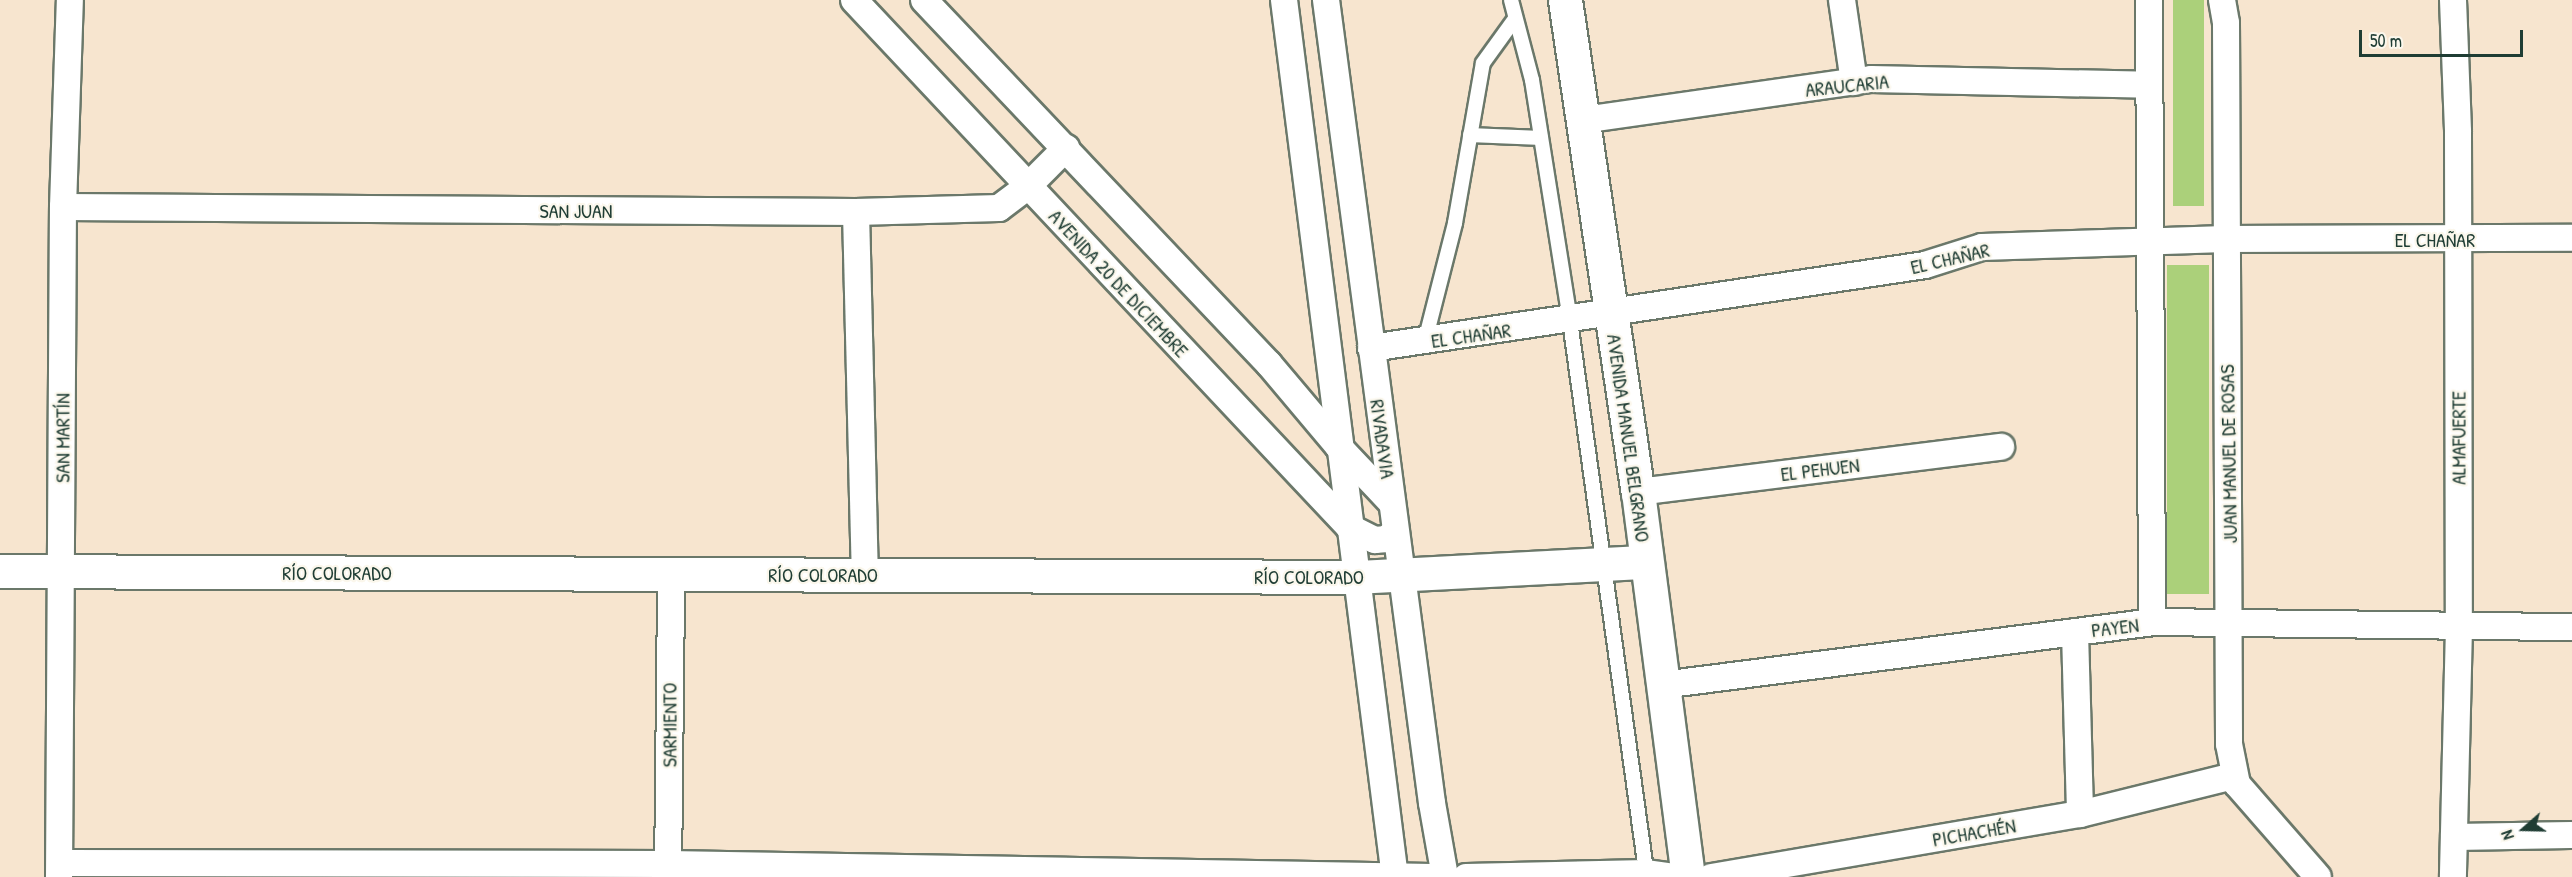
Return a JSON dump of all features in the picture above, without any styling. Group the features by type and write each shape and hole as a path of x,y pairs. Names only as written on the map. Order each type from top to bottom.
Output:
{"street":[{"name":"SAN MARTÍN","path":"59,870 63,207 70,0"},
{"name":"AVENIDA 20 DE DICIEMBRE","path":"854,0 1349,527 1375,540 1386,539 1395,531"},
{"path":"924,0 1269,364 1338,446 1391,502"},
{"path":"1284,0 1338,446 1395,876"},
{"name":"RIVADAVIA","path":"1326,0 1391,502 1445,877"},
{"name":"AVENIDA MANUEL BELGRANO","path":"1565,0 1638,492 1645,562 1688,877"},
{"path":"1842,0 1854,82"},
{"path":"2149,0 2152,241 2152,622"},
{"name":"JUAN MANUEL DE ROSAS","path":"2222,0 2226,23 2225,239 2230,620 2229,744 2236,784 2318,877"},
{"name":"ALMAFUERTE","path":"2453,0 2459,627 2453,877"},
{"name":"ARAUCARIA","path":"1583,120 1871,79 2149,85"},
{"name":"SAN JUAN","path":"63,207 856,212 999,208 1028,186 1066,148"},
{"path":"856,212 865,574"},
{"name":"EL CHAÑAR","path":"1371,348 1612,315 1925,265 1982,247 2225,239 2572,238"},
{"name":"EL PEHUEN","path":"1638,492 2001,447"},
{"name":"RÍO COLORADO","path":"0,571 1356,577 1605,562 1645,562"},
{"name":"SARMIENTO","path":"668,871 670,573"},
{"name":"PAYEN","path":"1662,685 2152,622 2230,620 2459,627 2572,627"},
{"path":"2075,632 2080,814"},
{"name":"PICHACHÉN","path":"1711,877 2080,814 2234,776"},
{"path":"2454,837 2572,835"},
{"path":"59,870 668,871 1432,877"},
{"path":"1466,877 1647,875 1676,877"}],"lane":[{"path":"1511,0 1514,20 1532,80 1570,321 1647,875"},
{"path":"1425,341 1455,223 1483,63 1514,20"},
{"path":"1470,135 1541,138"}],"green space":[{"path":"2173,0 2204,0 2204,206 2173,206"},
{"path":"2167,265 2209,265 2209,594 2167,594"}]}
